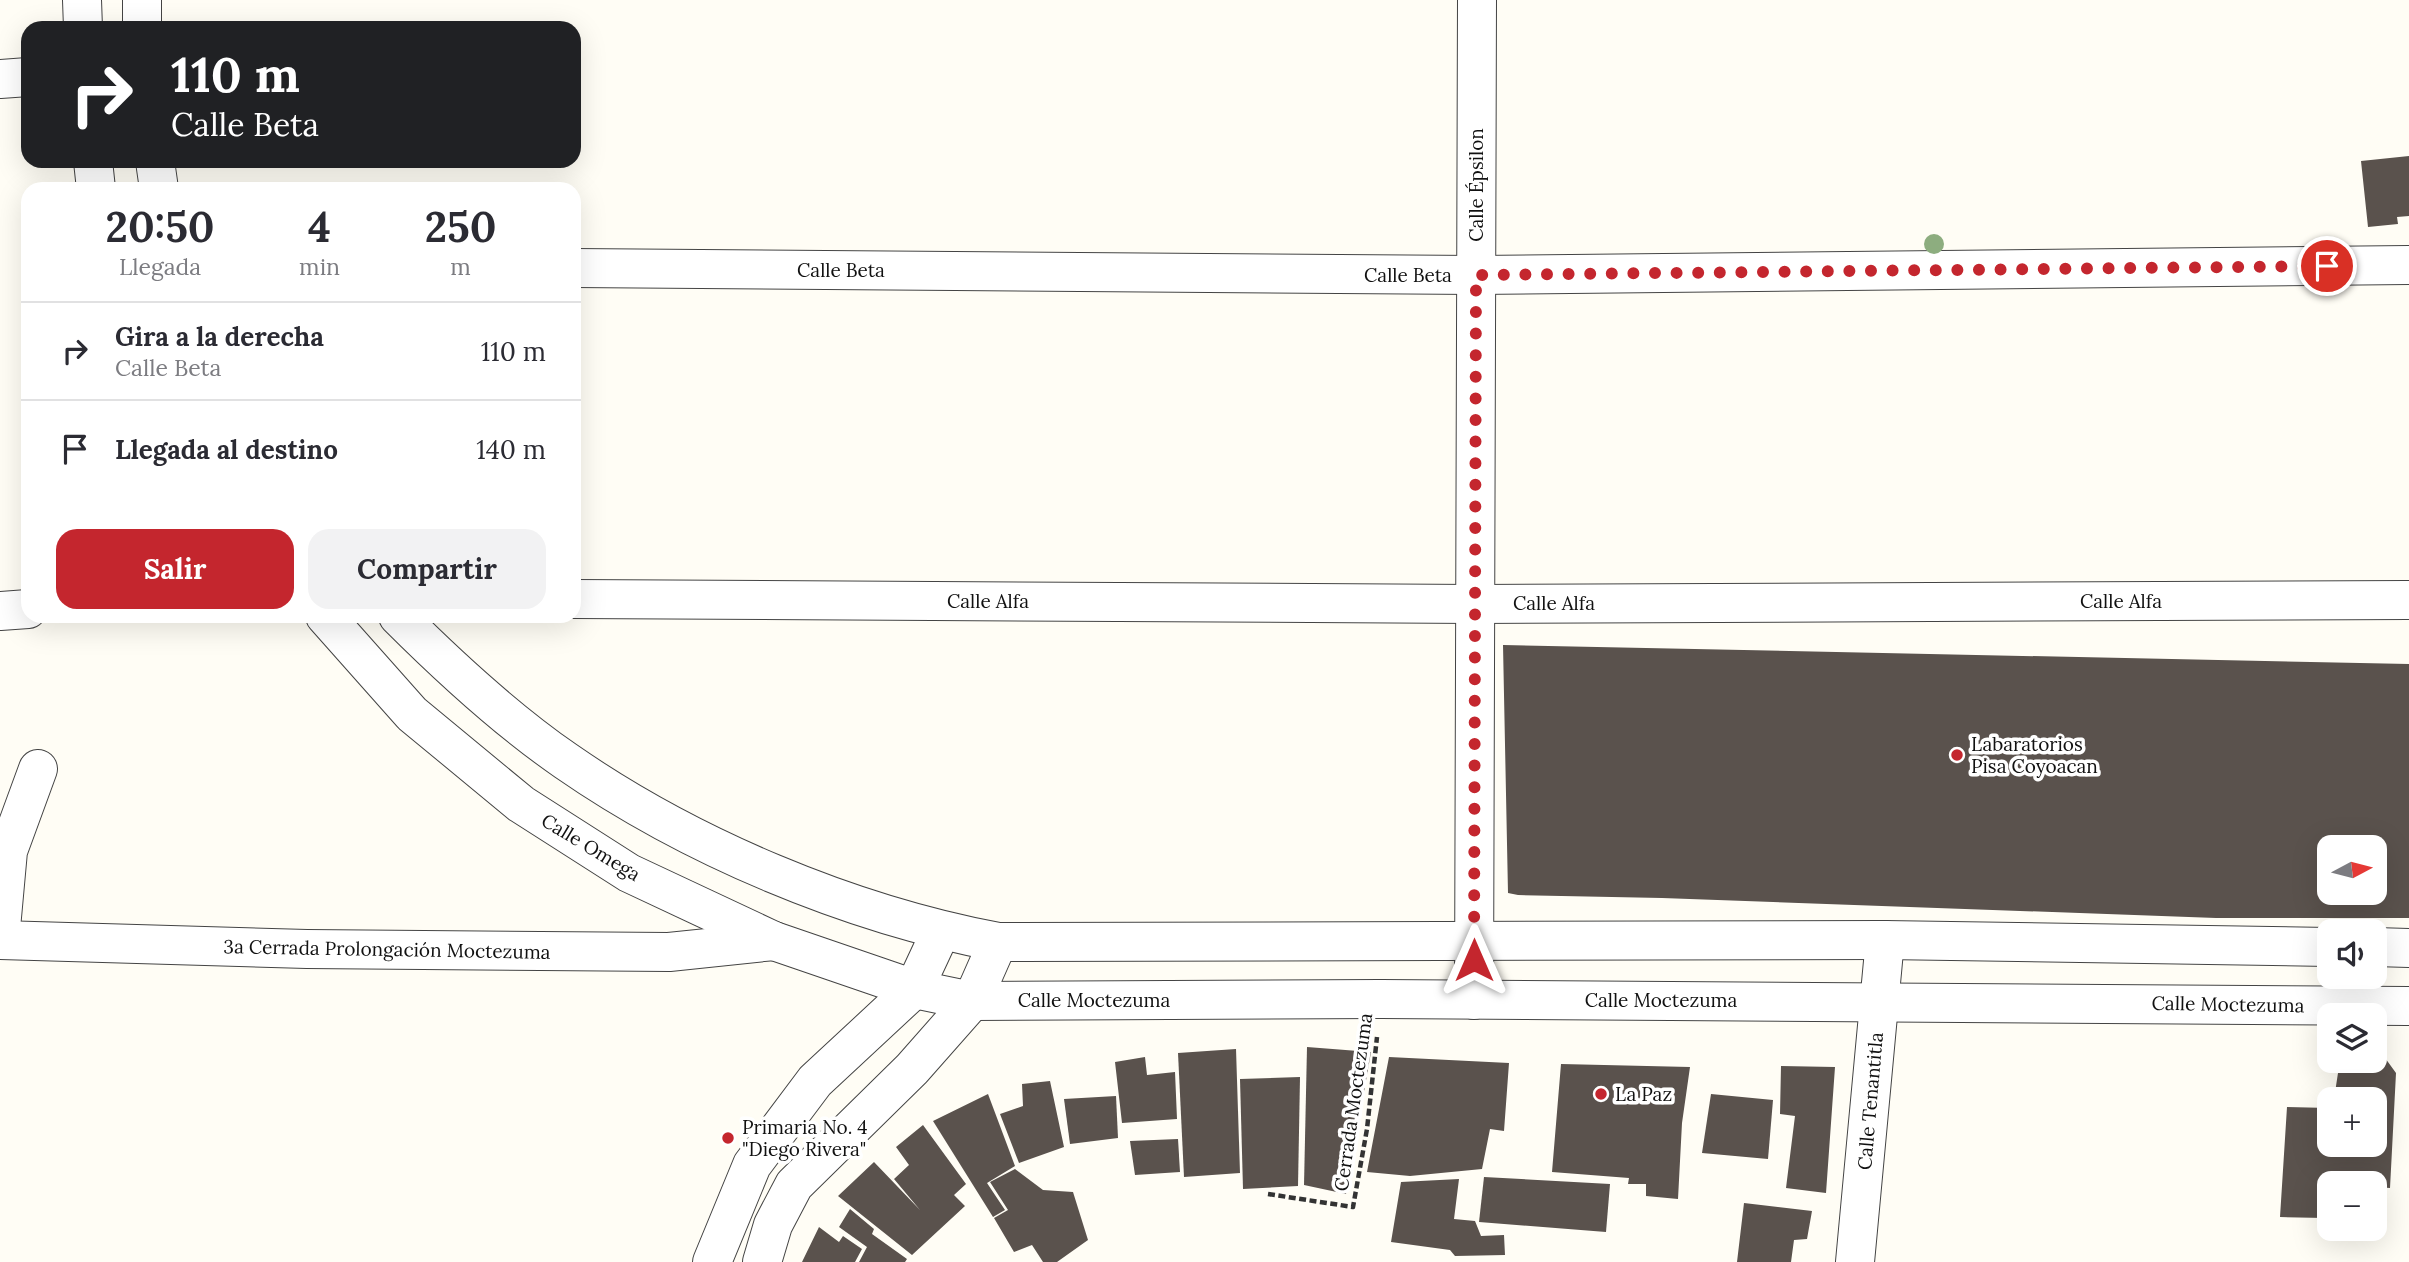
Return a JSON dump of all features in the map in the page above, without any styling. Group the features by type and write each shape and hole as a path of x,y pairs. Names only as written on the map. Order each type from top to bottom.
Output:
{"street":[{"path":"82,0 83,21"},
{"path":"142,0 142,21"},
{"name":"Calle Épsilon","path":"1474,1000 1477,0"},
{"path":"0,79 21,78"},
{"name":"Calle Beta","path":"581,268 1476,275 2409,265"},
{"name":"Calle Alfa","path":"581,599 1475,604 2409,600"},
{"path":"0,611 21,610"},
{"name":"Calle Omega","path":"332,623 412,714 521,804 629,873 774,942 915,989"},
{"path":"405,623 464,681 555,753 660,821 796,883 941,931 998,942 1885,940 2317,947"},
{"path":"0,939 8,851 38,769"},
{"path":"712,1262 752,1165 816,1081 915,989 941,931"},
{"name":"3a Cerrada Prolongación Moctezuma","path":"0,939 307,949 668,952 774,942"},
{"name":"Calle Tenantitla","path":"1855,1262 1885,940"},
{"path":"762,1262 773,1225 794,1185 912,1069 972,1001 998,942"},
{"path":"2387,947 2409,948"},
{"name":"Calle Moctezuma","path":"915,989 972,1001 1381,999 2409,1006"}],"path":[{"name":"Cerrada Moctezuma","path":"1268,1194 1353,1208 1367,1129 1381,999"}],"building":[{"path":"2409,156 2409,216 2397,217 2398,224 2368,227 2361,161"},
{"name":"Labaratorios Pisa Coyoacan","path":"1503,645 2409,664 2409,918 2216,918 1508,893"},
{"path":"1307,1047 1371,1052 1346,1194 1304,1185"},
{"path":"1236,1049 1240,1173 1184,1177 1178,1053"},
{"path":"1145,1057 1147,1075 1175,1072 1177,1119 1122,1123 1115,1062"},
{"path":"1389,1057 1509,1063 1504,1131 1490,1129 1482,1169 1410,1176 1367,1172"},
{"path":"2387,1061 2396,1073 2390,1188 2387,1188 2387,1171 2317,1171 2317,1218 2280,1217 2287,1107 2317,1108 2317,1157 2387,1157 2387,1087 2336,1087 2338,1073 2387,1073"},
{"path":"1561,1064 1690,1067 1682,1123 1678,1199 1646,1196 1646,1184 1628,1184 1629,1178 1552,1172"},
{"path":"1781,1066 1835,1067 1826,1193 1786,1188 1795,1116 1780,1114"},
{"path":"1300,1077 1298,1186 1243,1189 1240,1079"},
{"path":"1050,1081 1064,1147 1019,1163 1000,1114 1023,1106 1022,1084"},
{"path":"988,1094 1015,1166 987,1183 1005,1210 993,1217 933,1121"},
{"path":"1711,1094 1773,1100 1768,1159 1702,1153"},
{"path":"1116,1096 1118,1138 1070,1144 1064,1099"},
{"path":"923,1125 966,1184 954,1195 965,1206 912,1255 838,1196 874,1162 920,1210 894,1179 909,1165 896,1147"},
{"path":"1178,1139 1180,1172 1135,1175 1130,1141"},
{"path":"1015,1169 1043,1190 1073,1192 1088,1240 1057,1262 1043,1262 1032,1245 1014,1252 994,1218 1008,1210 990,1182"},
{"path":"1484,1177 1610,1184 1606,1232 1479,1222"},
{"path":"1459,1179 1454,1219 1475,1221 1481,1236 1504,1235 1505,1255 1455,1256 1450,1250 1391,1242 1401,1182"},
{"path":"1744,1203 1812,1211 1807,1239 1794,1240 1791,1262 1737,1262"},
{"path":"850,1209 874,1229 872,1234 907,1259 905,1262 859,1262 867,1247 839,1227"},
{"path":"819,1227 839,1242 843,1236 862,1249 855,1262 802,1262"}],"place":[{"name":"Labaratorios Pisa Coyoacan","path":"1957,755"},
{"name":"La Paz","path":"1601,1094"},
{"name":"Primaria No. 4 \"Diego Rivera\"","path":"728,1138"}],"route":[{"path":"1474,960 1476,275 2327,266"}]}
